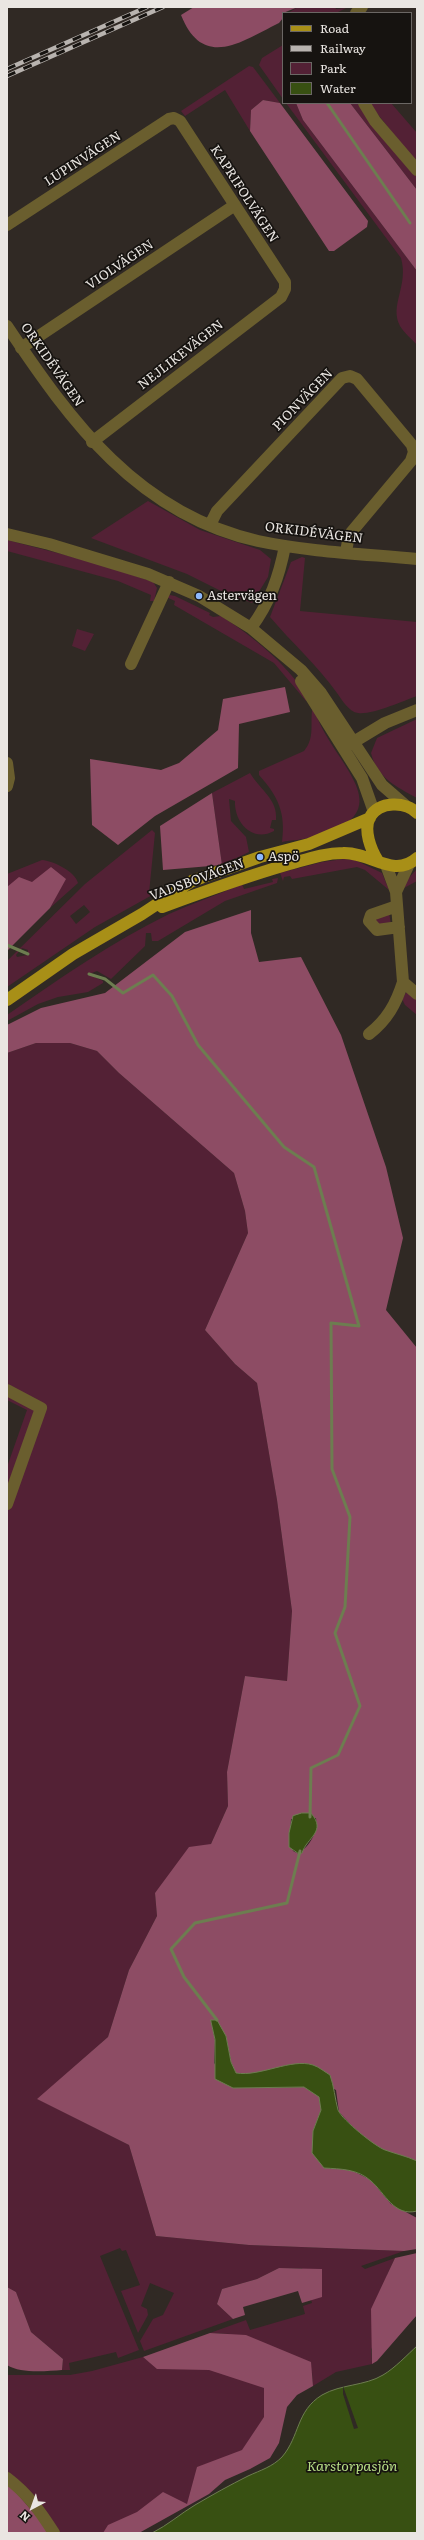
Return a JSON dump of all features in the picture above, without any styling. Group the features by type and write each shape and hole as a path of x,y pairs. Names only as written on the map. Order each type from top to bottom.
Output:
{"main road":[{"name":"VADSBOVÄGEN","path":"7,1000 73,954 142,914 192,882 260,857 309,844 372,815 386,805 405,806"},
{"path":"405,806 417,812"},
{"path":"372,815 370,843 382,863 398,867 413,861"},
{"name":"VADSBOVÄGEN","path":"142,914 240,878 326,854 357,853 382,863"}],"street":[{"path":"365,104 375,121 417,170"},
{"name":"KAPRIFOLVÄGEN","path":"174,118 180,121 235,205 284,282 285,290"},
{"name":"LUPINVÄGEN","path":"7,225 168,119 174,118"},
{"name":"VIOLVÄGEN","path":"21,348 235,205"},
{"name":"NEJLIKEVÄGEN","path":"92,442 281,297 285,290"},
{"name":"ORKIDÉVÄGEN","path":"7,326 68,414 92,442 131,478 180,510 210,525 256,540 285,546 417,559"},
{"name":"PIONVÄGEN","path":"210,525 218,511 342,378 350,376 357,379 412,445 414,452 410,461 349,535 346,552"},
{"path":"7,534 107,560 169,582 213,604 251,628 301,670 321,693 382,785 405,806"},
{"path":"251,628 269,601 279,575 285,546"},
{"path":"131,664 169,582"},
{"path":"285,657 313,698 330,730 362,778 372,815"},
{"path":"343,749 385,723 417,710"},
{"path":"7,763 9,778 7,786"},
{"path":"396,892 413,861"},
{"path":"368,1034 387,1018 396,1003 403,982 396,892 382,863"},
{"path":"397,906 371,914 369,921 377,930 399,928"},
{"path":"403,982 417,994"},
{"path":"7,1390 41,1408 7,1504"},
{"path":"7,2478 24,2491 37,2506 54,2533"}],"green space":[{"path":"298,7 335,7 336,9 346,8 338,12 290,12"},
{"path":"282,46 282,98 259,65 262,58"},
{"path":"249,66 253,67 280,103 263,100 251,110 250,131 225,90 185,116 181,111"},
{"path":"287,104 296,104 303,120 417,271 417,345 402,329 397,318 403,277 401,258"},
{"path":"351,104 360,104 386,140 417,177 417,190"},
{"path":"370,104 392,104 417,133 417,164"},
{"path":"148,501 200,530 260,550 271,559 268,577 252,603 219,590 187,574 91,538"},
{"path":"7,540 104,565 153,582 157,588 154,601 150,601 151,595 118,581 7,551"},
{"path":"302,557 305,558 300,611 417,622 417,696 371,712 355,712 346,705 321,673 270,617 291,562"},
{"path":"170,595 210,613 209,615 213,617 221,616 257,642 288,671 306,694 306,701 274,663 174,605 175,601 166,597"},
{"path":"77,629 94,634 85,651 72,646"},
{"path":"313,705 322,728 352,777 358,792 359,805 353,817 338,828 309,838 282,842 283,822 279,806 271,790 259,775 259,771 304,751 308,746 311,735"},
{"path":"417,719 417,798 389,781 378,769 371,753 377,738"},
{"path":"250,773 268,795 274,806 276,820 272,820 270,828 274,829 274,831 266,834 258,834 246,828 241,823 235,809 235,801 229,799 231,821 246,837 249,852 222,865 212,793"},
{"path":"152,830 155,833 149,893 154,894 95,927 7,987 7,961 85,884","holes":["84,905 90,912 76,924 70,916","22,948 28,950 27,955 17,957 16,955"]},
{"path":"344,859 355,860 382,873 389,890 365,870 357,867 292,879 290,876 284,877 283,881 280,873 322,862"},
{"path":"42,860 52,862 63,867 73,874 78,883 50,908 65,879 7,887 7,874"},
{"path":"417,869 417,881 404,888 405,882"},
{"path":"278,878 277,883 225,901 158,941 152,941 151,933 146,933 145,946 111,979 97,971 89,974 103,981 103,983 88,992 58,997 38,1004 7,1021 7,1015 46,988 106,949 148,925 178,910 242,884 244,889 273,882 272,879"},
{"path":"389,912 391,925 375,924 375,917"},
{"path":"407,991 417,997 417,1015 405,1005 402,999"},
{"path":"36,1043 70,1043 97,1051 119,1073 234,1173 245,1211 248,1233 205,1330 235,1364 257,1383 277,1500 292,1611 287,1681 245,1676 227,1772 228,1806 211,1844 155,1893 157,1916 129,1970 108,2037 38,2099 129,2145 156,2236 249,2245 404,2251 361,2266 365,2269 395,2258 387,2275 417,2298 371,2349 372,2364 336,2372 313,2386 312,2372 303,2375 272,2430 187,2504 132,2533 7,2533 7,2375 70,2375 92,2371 143,2357 148,2361 230,2334 210,2333 246,2320 250,2330 305,2314 303,2306 312,2303 302,2268 279,2268 257,2279 222,2289 217,2304 233,2319 144,2351 140,2341 153,2319 163,2315 174,2293 150,2283 141,2306 147,2309 148,2315 138,2333 121,2291 140,2285 126,2250 122,2251 120,2248 100,2256 139,2350 118,2358 116,2352 69,2363 70,2370 62,2370 63,2359 31,2332 16,2292 7,2287 7,1467 27,1410 7,1400 7,1053"}],"shaded area":[{"path":"194,7 298,7 282,12 282,19 279,23 251,38 224,47 212,47 200,42 190,32 181,15"},
{"path":"263,100 280,103 368,221 367,227 334,251 329,251 250,131 251,110"},
{"path":"296,104 351,104 417,190 417,271 303,120"},
{"path":"285,687 290,712 239,724 238,768 155,816 118,845 92,825 90,759 161,770 179,763 218,730 223,699"},
{"path":"212,793 222,865 163,870 160,826"},
{"path":"51,867 66,879 50,908 7,951 7,887 19,877 32,882"},
{"path":"251,910 251,933 259,962 301,957 341,1035 386,1167 403,1238 386,1310 417,1348 417,2161 384,2150 372,2143 354,2128 339,2112 336,2090 292,2066 250,2075 236,2073 231,2062 226,2036 211,2021 215,2040 214,2063 233,2088 304,2087 320,2097 321,2110 313,2131 324,2168 349,2169 371,2180 391,2204 417,2218 417,2249 404,2251 249,2245 156,2236 129,2145 37,2099 108,2037 129,1970 157,1916 155,1893 189,1847 211,1844 228,1806 227,1772 245,1676 287,1681 292,1611 277,1500 257,1383 235,1364 205,1330 248,1233 245,1211 234,1173 119,1073 97,1051 70,1043 36,1043 7,1053 7,1025 41,1008 105,993 185,932","holes":["316,1818 314,1834 307,1846 299,1854 293,1851 290,1842 291,1819"]},
{"path":"417,2253 417,2315 377,2361 372,2364 371,2309 395,2258"},
{"path":"279,2268 322,2269 322,2297 302,2303 298,2291 243,2307 245,2315 233,2319 217,2304 222,2289 257,2279"},
{"path":"7,2287 16,2292 31,2332 63,2359 62,2370 27,2371 19,2370 7,2365"},
{"path":"210,2333 246,2335 311,2362 313,2386 297,2395 287,2407 279,2443 270,2458 225,2480 209,2494 139,2533 103,2533 108,2525 137,2512 163,2492 187,2504 197,2467 242,2450 264,2417 264,2388 209,2370 157,2369 143,2357"},
{"path":"7,2482 51,2533 7,2533"}],"water":[{"path":"302,1813 311,1813 317,1825 317,1830 304,1847 302,1853 299,1854 289,1847 289,1833 293,1816"},
{"path":"211,2020 217,2020 226,2036 231,2062 236,2073 245,2074 304,2063 320,2068 330,2075 338,2110 346,2120 374,2144 385,2150 417,2161 417,2211 402,2211 391,2203 371,2181 361,2174 349,2170 324,2168 312,2153 313,2131 321,2110 319,2097 304,2087 233,2088 215,2079 215,2040"},
{"name":"Karstorpasjön","path":"417,2346 417,2533 152,2533 201,2501 241,2479 270,2466 282,2457 288,2449 307,2408 322,2395 329,2391 376,2379 396,2365"}],"pier":[{"path":"343,2386 358,2428 354,2429 343,2394"}],"waterway":[{"path":"328,104 410,223"},
{"path":"7,945 28,954"},
{"path":"89,974 105,979 123,993 153,975 172,996 198,1045 284,1147 314,1167 359,1326 331,1323 332,1469 350,1517 345,1607 335,1633 360,1706 338,1755 311,1768 310,1817"},
{"path":"217,2020 184,1977 171,1949 195,1923 287,1903 300,1851"}],"railway":[{"path":"7,69 147,7"},
{"path":"7,76 163,7"}],"place":[{"name":"Astervägen","path":"199,596"},
{"name":"Aspö","path":"260,857"}]}
